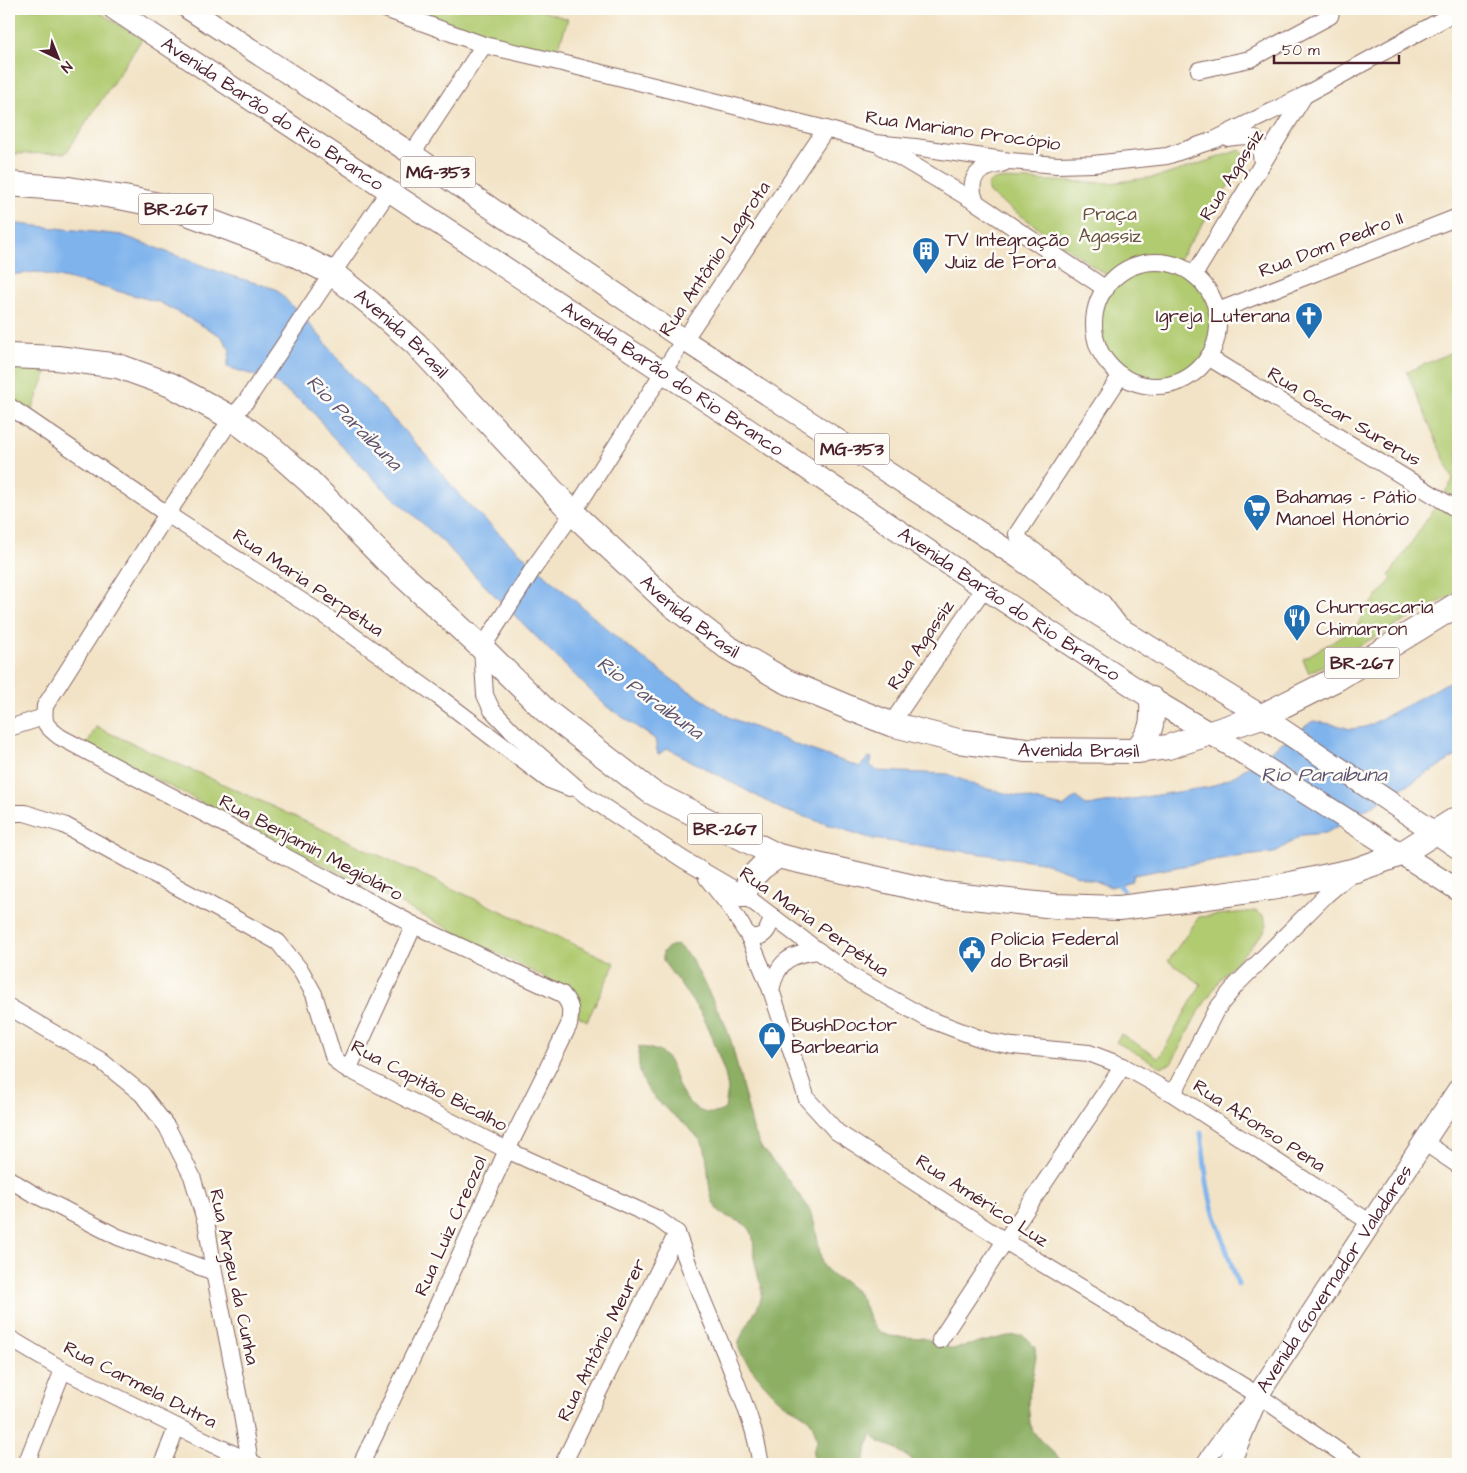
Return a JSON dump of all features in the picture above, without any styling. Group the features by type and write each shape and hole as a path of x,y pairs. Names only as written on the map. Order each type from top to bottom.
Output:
{"highway":[{"name":"Avenida Brasil","path":"9,184 69,190 174,208 292,253 328,280 371,304 416,344 569,518 667,601 727,647 785,682 891,724 958,741 1026,750 1136,751 1168,747 1262,716 1338,678 1458,604"},
{"name":"BR-267","path":"9,356 52,358 118,366 171,385 232,418 273,449 309,481 384,558 487,639 546,711 651,792 778,856 944,894 1055,906 1119,908 1277,887 1356,870 1401,854 1458,818"},
{"path":"1136,751 1148,735 1153,719 1152,699"},
{"path":"744,895 750,879 762,867 778,856"}],"main road":[{"name":"Avenida Barão do Rio Branco","path":"114,9 664,372 1152,699 1210,733 1401,854"},
{"name":"Avenida Barão do Rio Branco","path":"189,9 412,154 684,340 1019,558 1084,606 1262,716 1435,832"},
{"path":"1435,832 1458,848"},
{"path":"1401,854 1458,890"},
{"name":"Avenida Governador Valadares","path":"1258,1395 1458,1090"},
{"path":"1229,1464 1258,1395"}],"street":[{"name":"Rua Mariano Procópio","path":"385,9 484,45 826,129 875,143 1010,161 1057,165 1094,164 1167,156 1214,140 1304,95 1458,11"},
{"path":"1199,70 1250,58 1317,24 1330,16 1332,9"},
{"path":"412,154 484,45"},
{"name":"Rua Agassiz","path":"1194,275 1304,95"},
{"name":"Rua Antônio Lagrota","path":"487,639 826,129"},
{"path":"1214,140 1242,135 1253,138 1259,144 1262,164"},
{"path":"875,143 977,203 1106,289"},
{"path":"977,203 973,197 972,190 972,183 975,177 985,168 1010,161"},
{"path":"9,728 44,717 45,706 167,514 389,191"},
{"name":"Rua Dom Pedro II","path":"1218,311 1458,217"},
{"path":"1152,262 1174,265 1194,275 1208,290 1218,311 1216,339 1208,357 1198,370 1184,379 1168,385 1152,386 1136,382 1121,375 1102,355 1094,328 1095,314 1099,301 1106,289 1113,280 1126,270 1152,262"},
{"name":"Rua Oscar Surerus","path":"1208,357 1458,510"},
{"path":"1121,375 1017,534 1021,541 1103,603 1122,630"},
{"name":"Rua Maria Perpétua","path":"9,406 167,514 331,620 439,697 547,779 584,794"},
{"name":"Rua Agassiz","path":"891,724 984,588"},
{"name":"Rua Maria Perpétua","path":"487,639 485,695 492,710 513,732 584,794 701,870 744,895 853,977 926,1018 991,1042 1013,1046 1089,1052 1123,1066"},
{"name":"Rua Benjamin Megioláro","path":"44,717 47,726 60,737 414,925 562,994 569,1002"},
{"name":"Rua Capitão Bicalho","path":"9,813 25,813 64,825 278,942 301,971 314,994 333,1056 340,1065 507,1150 658,1219 677,1233"},
{"name":"Rua Américo Luz","path":"701,870 730,907 749,937 771,990 807,1099 837,1132 1005,1241 1258,1395 1357,1464"},
{"path":"1173,1094 1216,1010 1236,985 1326,895 1356,870"},
{"path":"749,937 755,938 766,933 772,916"},
{"path":"348,1070 414,925"},
{"path":"771,990 774,979 783,962 797,954 819,951"},
{"name":"Rua Luiz Creozol","path":"361,1464 433,1315 507,1150 569,1025 571,1011 569,1002"},
{"name":"Rua Argeu da Cunha","path":"9,1007 100,1060 142,1094 167,1127 192,1176 207,1227 214,1272 252,1463"},
{"path":"940,1340 1123,1066"},
{"name":"Rua Afonso Pena","path":"1123,1066 1173,1094 1371,1223"},
{"path":"1424,1142 1458,1165"},
{"path":"9,1179 30,1192 118,1237 214,1272"},
{"path":"677,1233 743,1399 752,1425 761,1464"},
{"name":"Rua Antônio Meurer","path":"563,1464 677,1233"},
{"name":"Rua Carmela Dutra","path":"9,1338 63,1370 252,1463"},
{"path":"26,1464 63,1370"},
{"name":"Avenida Governador Valadares","path":"1204,1464 1231,1426 1258,1395"},
{"path":"162,1464 177,1427"}],"green space":[{"path":"9,9 94,9 142,39 66,153 9,154"},
{"path":"385,9 536,9 568,19 554,61"},
{"name":"Praça Agassiz","path":"1240,150 1245,155 1245,161 1177,262 1151,259 1142,260 1126,265 1111,275 1134,263 1151,260 1176,265 1187,270 1197,278 1206,287 1217,310 1218,333 1211,355 1203,368 1192,379 1161,391 1139,390 1121,383 1105,370 1094,353 1088,333 1089,312 1098,290 1106,289 1106,275 990,194 988,191 989,184 998,179 1110,183 1162,176"},
{"path":"1450,353 1458,373 1458,500 1445,492 1453,480 1407,372"},
{"path":"9,356 52,358 28,420 9,406"},
{"path":"1438,503 1458,515 1458,592 1309,673 1303,659 1357,627 1363,613 1392,579 1389,576"},
{"path":"96,727 615,963 587,1021 578,1016 579,999 571,991 87,744"},
{"path":"1255,911 1263,916 1267,925 1263,933 1220,979 1196,1016 1171,1064 1161,1067 1116,1042 1121,1034 1159,1058 1201,984 1168,961 1199,917"},
{"path":"678,945 691,958 725,1024 754,1133 762,1149 780,1169 809,1208 815,1225 822,1264 834,1277 842,1280 856,1291 872,1324 879,1331 889,1336 923,1338 952,1349 1008,1336 1023,1335 1035,1348 1036,1357 1028,1402 1030,1423 1040,1440 1065,1464 917,1464 895,1448 879,1442 872,1434 863,1464 815,1464 813,1452 817,1442 812,1424 803,1414 785,1404 767,1387 739,1349 741,1337 762,1295 762,1287 754,1258 751,1231 744,1224 725,1215 717,1208 711,1196 706,1154 702,1143 685,1124 656,1099 642,1078 639,1063 639,1046 657,1051 665,1056 670,1063 681,1091 694,1107 705,1113 718,1112 725,1109 728,1089 725,1074 710,1031 701,1013 663,961 663,952 670,946"}],"water":[{"name":"Rio Paraibuna","path":"9,223 122,235 225,274 276,289 319,335 347,370 423,451 461,497 508,542 623,643 674,681 731,718 802,747 860,767 869,757 872,758 870,765 877,771 948,774 980,787 1063,807 1076,797 1086,806 1210,787 1236,775 1313,721 1350,729 1366,727 1458,677 1458,755 1326,833 1302,835 1274,853 1226,858 1133,875 1131,881 1111,887 1042,862 873,839 783,810 667,748 658,755 655,739 606,706 442,541 382,487 331,435 311,409 273,381 227,367 230,350 221,336 159,302 36,272 9,275"}],"waterway":[{"path":"1116,880 1123,890"},
{"path":"1201,1133 1212,1207 1238,1284"}],"place":[{"name":"TV Integração Juiz de Fora","path":"926,275"},
{"name":"Igreja Luterana","path":"1309,340"},
{"name":"Bahamas - Pátio Manoel Honório","path":"1257,532"},
{"name":"Churrascaria Chimarron","path":"1297,642"},
{"name":"Polícia Federal do Brasil","path":"972,974"},
{"name":"BushDoctor Barbearia","path":"772,1060"}]}
